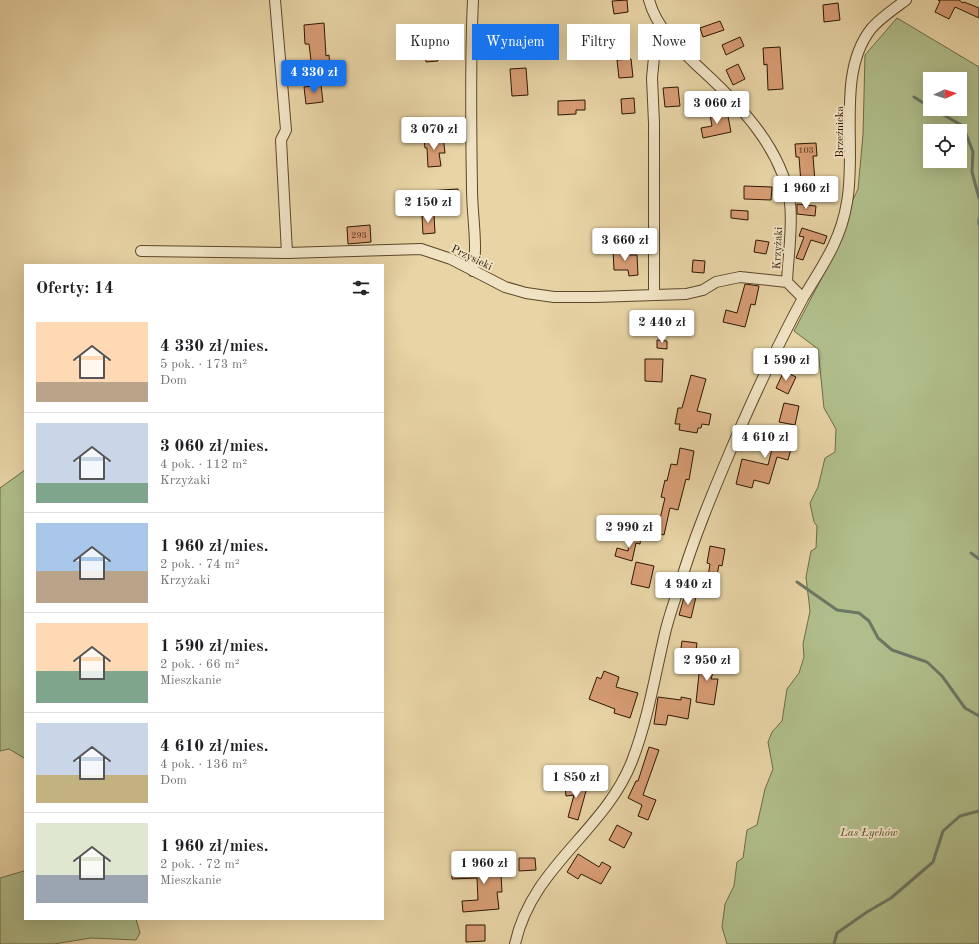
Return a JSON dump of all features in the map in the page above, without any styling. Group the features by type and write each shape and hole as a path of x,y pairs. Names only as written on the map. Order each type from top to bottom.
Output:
{"street":[{"path":"275,0 286,130 281,140 287,253"},
{"path":"473,0 470,71 472,206 475,259 473,271"},
{"name":"Krzyżaki","path":"649,0 652,13 660,24"},
{"name":"Brzeźnicka","path":"515,944 522,920 534,895 549,873 606,804 632,762 646,715 666,630 693,541 713,491 769,364 803,298 836,242 841,230 848,201 852,73 858,51 872,28 906,0"},
{"path":"654,60 654,295"},
{"name":"Krzyżaki","path":"691,60 730,97 757,127 775,160 786,186 790,203 787,282"},
{"name":"Przysieki","path":"141,251 287,253 421,249 451,259 505,287 526,293 554,297 686,294 702,290 716,282 740,277 787,282"},
{"path":"787,282 803,298"}],"green space":[{"name":"Las Łychów","path":"897,18 979,67 979,944 727,944 722,927 725,904 734,886 737,862 743,858 747,830 757,825 765,789 773,769 768,742 772,732 782,721 787,689 799,673 804,657 803,644 810,611 806,577 811,551 816,548 817,526 814,522 810,503 818,487 825,458 835,452 836,429 824,408 818,349 794,331 840,243 850,206 858,189 863,135 865,55"},
{"path":"24,471 24,758 9,749 0,751 0,488"},
{"path":"24,871 24,920 136,920 140,933 136,940 91,938 54,944 0,944 0,878"}],"building":[{"path":"627,0 628,12 614,14 612,1"},
{"path":"938,0 959,0 963,3 964,2 979,8 979,18 955,7 949,19 935,12 940,1"},
{"path":"838,3 840,20 824,22 823,5"},
{"path":"720,21 724,30 703,37 700,28"},
{"path":"324,23 326,56 329,55 330,67 312,69 309,44 305,44 304,25"},
{"path":"740,37 744,46 726,55 722,45"},
{"path":"780,47 783,89 768,90 767,64 764,65 763,48"},
{"path":"630,59 633,77 619,78 617,60"},
{"path":"426,60 438,60 438,61 426,62"},
{"path":"738,64 745,79 733,85 726,70"},
{"path":"526,68 528,95 512,96 510,69"},
{"path":"321,85 323,102 306,104 304,87"},
{"path":"678,87 680,106 665,107 663,88"},
{"path":"634,98 635,113 622,114 621,99"},
{"path":"585,100 585,110 576,110 576,114 558,115 558,101"},
{"path":"727,111 731,132 703,138 701,128 712,126 710,115"},
{"path":"443,137 445,153 439,153 441,166 428,167 427,148 425,148 424,139"},
{"path":"816,143 817,156 813,156 815,182 801,183 799,157 796,157 795,144"},
{"path":"744,186 772,187 771,200 744,199"},
{"path":"458,189 459,203 429,205 427,191"},
{"path":"797,204 816,206 815,216 797,214"},
{"path":"731,210 748,211 748,220 731,218"},
{"path":"434,215 435,233 423,234 422,216"},
{"path":"370,225 371,242 348,244 347,227"},
{"path":"802,228 827,236 824,244 811,240 803,260 796,258 804,237 799,236"},
{"path":"756,240 769,242 766,254 754,252"},
{"path":"627,249 627,255 637,255 638,275 629,276 628,270 614,270 613,250"},
{"path":"693,260 705,261 704,273 692,272"},
{"path":"745,284 759,286 755,305 751,304 745,327 723,322 726,310 737,313"},
{"path":"657,340 667,341 667,349 657,348"},
{"path":"645,359 663,359 662,382 645,381"},
{"path":"784,371 796,377 788,394 776,388"},
{"path":"691,375 706,379 697,411 711,414 709,425 702,424 701,428 698,428 697,433 679,430 680,424 675,424 678,408 682,408"},
{"path":"784,403 799,406 795,425 779,422"},
{"path":"787,427 796,430 788,460 777,457 769,484 754,480 752,488 736,484 742,459 768,465 772,449 752,444 756,429 767,432 766,438 783,443"},
{"path":"680,448 694,451 689,480 686,479 678,510 670,508 664,535 661,534 660,538 645,534 649,517 660,519 665,498 661,497 665,480 667,481 671,464 677,465"},
{"path":"631,534 641,536 640,544 636,543 632,561 615,556 617,548 628,551"},
{"path":"710,546 725,549 722,566 719,565 715,585 707,583 710,564 707,563"},
{"path":"636,562 654,566 649,588 631,584"},
{"path":"685,594 696,597 691,618 679,615"},
{"path":"682,641 697,643 695,658 680,655"},
{"path":"703,656 717,659 711,679 718,679 714,705 696,702 700,665"},
{"path":"604,671 619,677 616,687 638,693 630,718 614,713 615,709 589,699 597,677 601,679"},
{"path":"658,697 681,700 681,697 691,699 688,719 668,715 666,725 654,724"},
{"path":"649,747 659,750 643,795 656,800 648,820 638,816 642,805 628,798 636,781 638,781"},
{"path":"585,783 586,791 578,820 568,817 574,795 566,796 565,786"},
{"path":"617,825 632,833 624,848 609,840"},
{"path":"578,854 599,867 602,862 611,867 601,884 581,874 578,879 567,872"},
{"path":"519,858 535,858 536,870 519,871"},
{"path":"492,863 492,866 510,866 510,874 501,874 502,892 497,892 499,909 463,912 462,901 478,900 477,878 452,879 452,870 473,869 472,864"},
{"path":"466,925 485,925 485,941 466,942"}],"waterway":[{"path":"914,97 923,103"},
{"path":"945,116 963,126 973,152 972,172 979,198"},
{"path":"979,219 979,224"},
{"path":"971,553 979,559"},
{"path":"797,582 837,610 859,613 869,621 878,638 892,650 927,662 942,676 965,708 979,716"},
{"path":"834,944 837,933 867,912 891,898 933,862 943,831 960,816 979,811"}]}
